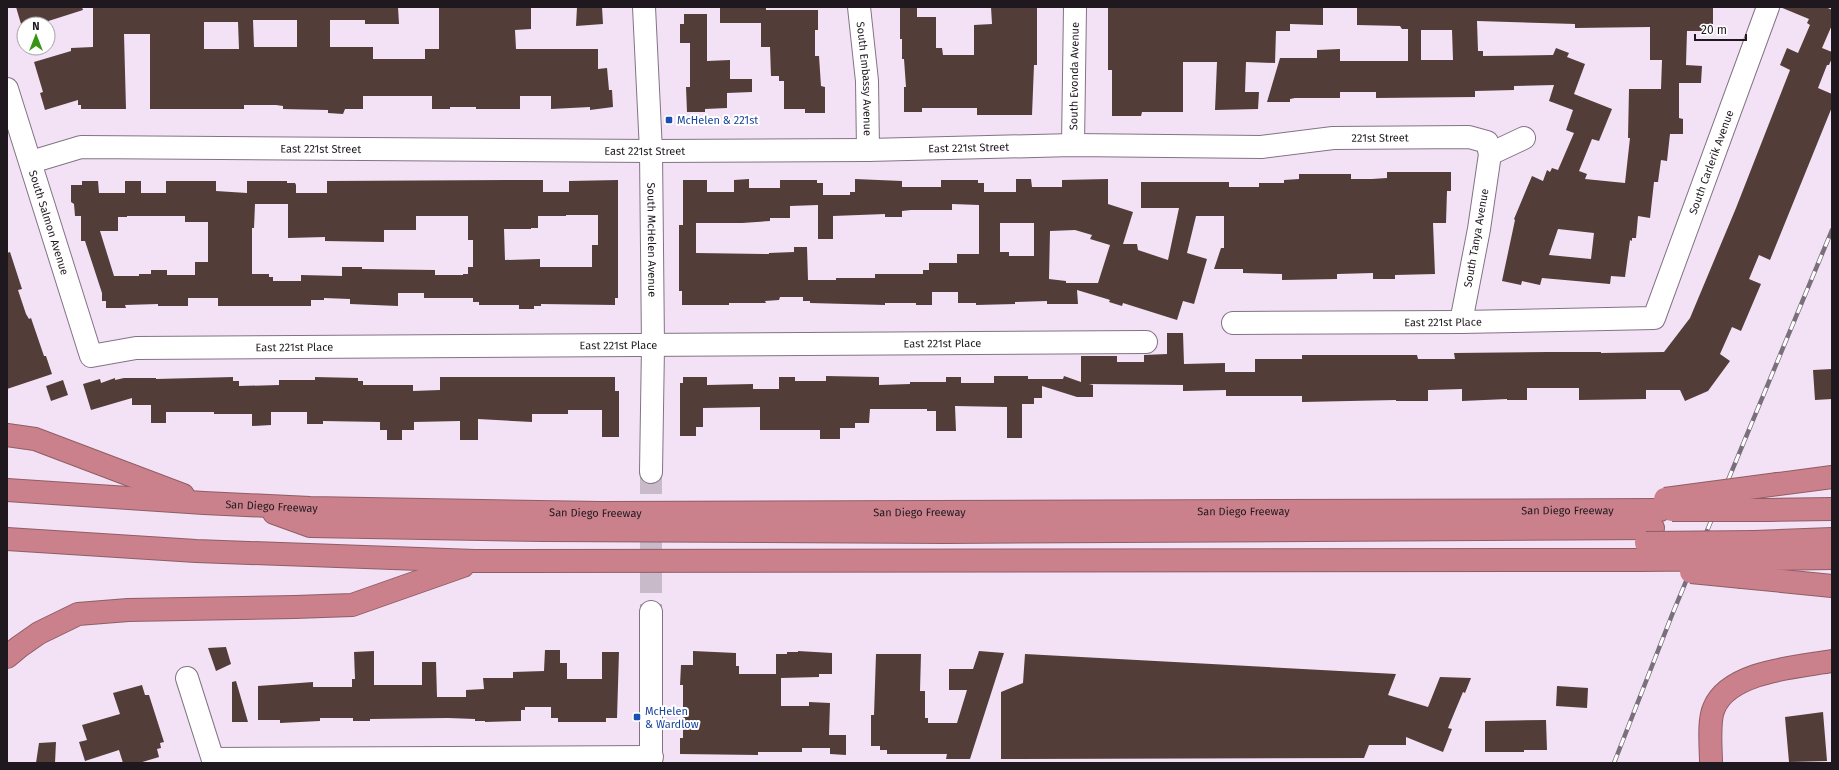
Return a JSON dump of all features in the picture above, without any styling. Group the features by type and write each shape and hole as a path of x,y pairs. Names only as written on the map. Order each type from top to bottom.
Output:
{"highway":[{"path":"7,435 36,439 204,503"},
{"path":"7,539 196,551 475,561 1582,561 1778,484 1832,477"},
{"name":"San Diego Freeway","path":"7,490 204,503 310,508 601,513 1404,512 1585,509 1650,534"},
{"path":"255,505 310,526 375,528 946,532 1650,534 1755,543 1832,558"},
{"path":"1755,543 1832,509"},
{"path":"1755,543 1832,526"},
{"path":"418,560 468,541 622,544 961,544 1446,540 1650,534 1755,543 1832,539"},
{"path":"1755,543 1832,586"},
{"path":"7,657 39,633 78,614 128,610 352,605 475,561"},
{"path":"1711,763 1713,709 1718,699 1729,689 1760,674 1832,661"}],"street":[{"name":"South McHelen Avenue","path":"644,7 651,151 651,472"},
{"name":"South Embassy Avenue","path":"859,7 867,81 868,150"},
{"name":"South Evonda Avenue","path":"1073,145 1076,7"},
{"name":"South Carlerik Avenue","path":"1654,318 1768,7"},
{"name":"South Salmon Avenue","path":"7,89 91,356"},
{"name":"221st Street","path":"1261,147 1334,138 1469,137 1486,142 1490,154"},
{"path":"1490,154 1524,138"},
{"name":"East 221st Street","path":"31,162 81,146 651,151 868,150 1073,145 1261,147"},
{"name":"South Tanya Avenue","path":"1461,322 1479,229 1490,154"},
{"name":"East 221st Place","path":"1233,323 1461,322 1654,318"},
{"name":"East 221st Place","path":"91,356 136,348 1146,342"},
{"path":"187,678 214,761 652,760 651,612"}],"building":[{"path":"16,7 82,7 83,10 56,19 56,16 19,16"},
{"path":"93,7 398,7 399,24 365,24 365,20 330,20 330,47 373,47 373,59 425,59 425,49 439,49 439,7 531,7 531,29 515,30 516,49 598,49 598,69 607,68 609,90 612,90 613,107 590,110 590,107 551,109 551,96 520,96 520,109 476,109 476,107 450,107 450,109 432,109 432,96 363,96 363,109 345,109 343,114 328,113 328,110 283,109 283,106 276,105 244,105 244,109 150,109 150,34 124,34 126,109 81,109 81,105 78,105 78,100 45,110 40,93 43,92 34,62 71,51 71,48 93,47","holes":["253,20 297,20 297,47 254,47","204,22 238,22 239,49 204,49"]},
{"path":"577,7 602,7 603,24 576,26"},
{"path":"720,7 766,8 766,10 818,10 818,30 815,30 815,56 819,56 821,86 825,87 825,113 805,113 805,109 784,109 784,81 779,81 779,76 771,76 770,47 761,47 761,23 720,23"},
{"path":"900,7 917,7 917,17 936,17 936,48 942,48 943,55 974,55 974,25 992,24 991,7 1037,7 1037,65 1034,65 1032,115 977,115 977,108 922,108 922,112 904,112 904,87 906,87 904,59 902,59 902,39 900,39"},
{"path":"1108,7 1323,7 1323,25 1290,24 1290,31 1276,31 1275,63 1246,62 1245,92 1259,92 1258,109 1215,110 1217,62 1183,62 1183,112 1142,112 1141,116 1112,116 1112,70 1108,70"},
{"path":"1357,7 1713,7 1713,24 1704,24 1704,31 1687,31 1686,65 1702,66 1701,83 1679,83 1679,118 1683,119 1683,134 1670,134 1667,161 1661,160 1658,182 1654,182 1650,218 1638,216 1636,238 1632,238 1632,241 1630,240 1625,277 1611,276 1610,284 1542,278 1540,285 1522,281 1521,285 1502,281 1514,219 1532,176 1543,181 1547,170 1550,172 1552,168 1558,170 1574,133 1566,130 1573,110 1549,101 1554,85 1514,86 1514,90 1475,91 1475,97 1376,98 1376,92 1340,92 1340,98 1295,98 1290,99 1290,102 1267,102 1280,58 1317,58 1317,50 1340,49 1340,61 1408,61 1408,29 1402,29 1400,26 1357,25","holes":["1477,21 1575,24 1575,28 1650,27 1650,60 1662,60 1661,89 1629,89 1628,138 1630,138 1625,183 1585,179 1587,174 1579,171 1592,139 1599,141 1612,109 1574,94 1585,64 1567,57 1569,53 1556,48 1553,55 1483,56 1483,51 1478,51","1421,30 1452,30 1453,60 1421,60","1558,229 1594,233 1591,259 1549,255"]},
{"path":"1780,7 1826,7 1832,10 1832,25 1822,48 1832,52 1832,58 1829,65 1827,65 1818,88 1832,94 1832,107 1770,260 1759,255 1749,279 1761,284 1741,331 1732,327 1720,354 1730,361 1708,391 1685,401 1680,390 1646,390 1646,399 1579,400 1579,388 1527,388 1527,400 1507,399 1462,401 1462,389 1428,390 1428,401 1396,400 1302,402 1302,396 1226,396 1226,390 1183,391 1183,385 1089,384 1093,385 1093,397 1077,397 1042,386 1042,398 1034,398 1034,404 1022,404 1022,438 1007,438 1007,407 955,406 956,431 936,431 936,411 927,411 927,409 870,409 869,423 855,423 855,428 840,428 840,439 820,439 820,430 760,430 760,407 703,408 703,427 696,427 696,436 680,436 680,383 683,383 683,377 707,377 707,385 753,384 753,389 779,389 779,377 795,377 795,381 826,381 826,376 879,377 879,385 910,384 910,382 946,382 946,377 961,377 961,383 994,383 994,376 1028,376 1028,379 1063,379 1064,376 1081,382 1081,356 1117,356 1117,362 1144,362 1144,355 1167,354 1167,333 1183,333 1184,364 1225,363 1225,372 1255,372 1255,359 1302,359 1302,355 1417,355 1418,359 1455,359 1454,353 1664,352 1690,318 1736,208 1790,70 1780,65 1787,48 1798,53 1810,25 1807,23 1809,19"},
{"path":"684,14 707,14 707,61 730,60 730,79 752,79 752,92 727,93 727,108 705,109 705,112 687,112 686,87 690,87 690,43 680,43 680,24 684,24"},
{"path":"1387,172 1451,172 1451,191 1447,191 1446,223 1433,223 1435,274 1395,275 1395,279 1373,279 1373,273 1337,274 1337,279 1282,280 1282,274 1243,273 1243,269 1214,269 1221,248 1224,248 1224,216 1196,216 1187,253 1207,259 1194,304 1183,301 1177,320 1123,303 1122,306 1109,302 1110,300 1077,290 1078,304 1047,304 1047,301 976,305 976,303 958,303 958,292 932,292 932,305 916,305 916,303 885,303 885,305 810,303 810,301 803,301 803,297 780,297 779,300 765,301 766,303 682,305 682,291 679,291 679,225 683,225 683,180 707,180 707,192 734,192 734,180 749,179 749,188 780,188 780,180 817,180 817,183 823,183 823,195 850,195 850,192 855,192 855,179 902,181 902,187 941,187 941,180 978,180 978,183 984,183 984,192 1016,192 1016,179 1031,179 1032,187 1062,187 1062,180 1108,179 1108,204 1133,212 1123,244 1137,244 1138,250 1168,260 1179,208 1141,208 1141,182 1229,182 1229,187 1259,187 1259,183 1284,183 1284,180 1299,179 1299,174 1351,174 1351,179 1387,178","holes":["952,204 979,205 979,254 957,254 957,263 929,263 929,270 923,270 923,274 875,274 875,278 808,280 807,247 794,247 794,252 769,254 696,253 696,223 742,223 770,221 770,218 790,218 790,206 818,205 818,239 833,239 833,216 885,214 885,217 902,217 902,211 952,210","1000,223 1034,223 1034,256 1009,256 1009,252 1000,252","1075,230 1092,235 1090,239 1110,245 1098,283 1066,283 1066,281 1049,279 1050,231"]},
{"path":"543,180 543,192 569,192 569,181 618,180 618,298 615,298 615,305 541,304 541,306 534,306 534,309 519,309 519,305 479,305 479,302 473,302 473,298 424,298 424,293 398,293 398,306 350,304 350,299 324,298 324,300 311,300 311,306 218,306 218,298 188,298 188,306 158,306 158,304 125,305 126,308 106,308 106,301 102,301 102,293 85,241 81,241 81,216 75,216 74,204 71,202 71,185 82,185 82,181 98,181 99,193 125,193 125,181 141,181 141,193 166,193 166,181 216,181 216,191 247,193 247,181 287,181 287,183 295,183 296,193 327,193 327,181","holes":["255,204 288,204 288,238 325,237 325,241 384,242 384,230 416,230 416,216 468,216 468,240 473,240 473,267 468,267 468,274 463,275 435,275 435,270 362,269 362,267 342,267 342,276 301,275 301,281 273,281 273,277 269,277 269,274 252,274 252,228 254,228","598,215 598,245 592,245 592,267 540,267 540,259 505,260 504,229 538,228 538,216","185,216 185,222 208,222 208,262 195,262 195,275 167,275 167,270 151,270 151,274 139,274 139,276 114,276 100,231 118,231 118,217"]},
{"path":"10,252 22,289 18,290 26,314 29,319 31,318 52,374 7,389 7,253"},
{"path":"1832,369 1832,399 1815,400 1813,370"},
{"path":"233,377 233,381 239,381 239,386 279,385 279,380 315,380 315,377 358,378 358,381 363,381 363,385 413,385 413,391 440,390 440,377 615,377 615,391 619,391 619,437 602,437 602,410 568,410 568,414 532,414 532,422 478,419 478,440 460,440 460,421 414,422 414,430 402,430 402,440 387,440 387,430 380,430 380,422 323,421 323,424 307,424 307,412 271,412 271,425 252,426 252,414 214,414 214,412 166,412 166,423 151,423 151,405 132,405 132,398 91,410 83,384 100,379 101,383 115,378 115,380 124,378 156,379"},
{"path":"63,380 68,395 51,401 46,386"},
{"path":"226,647 231,664 216,671 208,648"},
{"path":"545,650 560,650 560,663 567,663 567,679 602,679 602,652 619,652 617,718 606,718 606,722 558,722 558,718 551,718 551,707 525,707 525,710 521,710 521,721 485,722 475,721 475,719 448,718 370,719 370,721 353,721 353,718 320,718 320,721 280,723 280,720 258,720 258,686 313,682 313,687 352,687 352,679 355,679 354,652 374,651 374,685 422,685 422,662 436,662 437,697 466,697 466,690 484,689 483,678 513,678 513,672 544,671"},
{"path":"693,651 736,653 736,666 739,666 739,674 776,674 776,654 787,654 787,652 798,651 832,653 832,674 819,674 819,677 781,678 781,706 809,706 809,702 830,703 829,735 846,735 846,755 830,754 830,748 802,748 802,752 758,752 758,755 680,754 680,738 683,738 683,685 680,685 681,665 693,665"},
{"path":"979,651 1004,653 970,759 946,759 947,754 887,754 887,750 880,750 880,746 871,746 871,715 874,715 876,654 921,654 920,691 925,691 925,718 928,718 928,723 957,723 967,690 949,690 949,669 973,669"},
{"path":"1025,654 1396,674 1388,695 1428,707 1440,677 1471,678 1465,693 1463,692 1448,728 1452,729 1443,752 1406,737 1406,745 1369,745 1364,758 1001,759 1001,692 1023,683"},
{"path":"236,681 248,722 232,722 232,682"},
{"path":"142,685 145,695 149,695 164,742 160,743 161,748 157,749 159,757 139,763 123,763 119,750 85,761 79,742 87,740 82,725 120,714 113,693"},
{"path":"1557,686 1588,688 1587,708 1556,706"},
{"path":"1823,712 1827,761 1789,762 1785,717"},
{"path":"1546,720 1547,750 1524,750 1524,752 1485,752 1485,721"},
{"path":"56,742 55,763 36,763 39,743"}],"tunnel":[{"path":"651,472 651,612"}],"railway":[{"path":"1614,763 1672,615 1832,230"}],"place":[{"name":"McHelen & 221st","path":"669,120"},
{"name":"McHelen & Wardlow","path":"637,717"}]}
